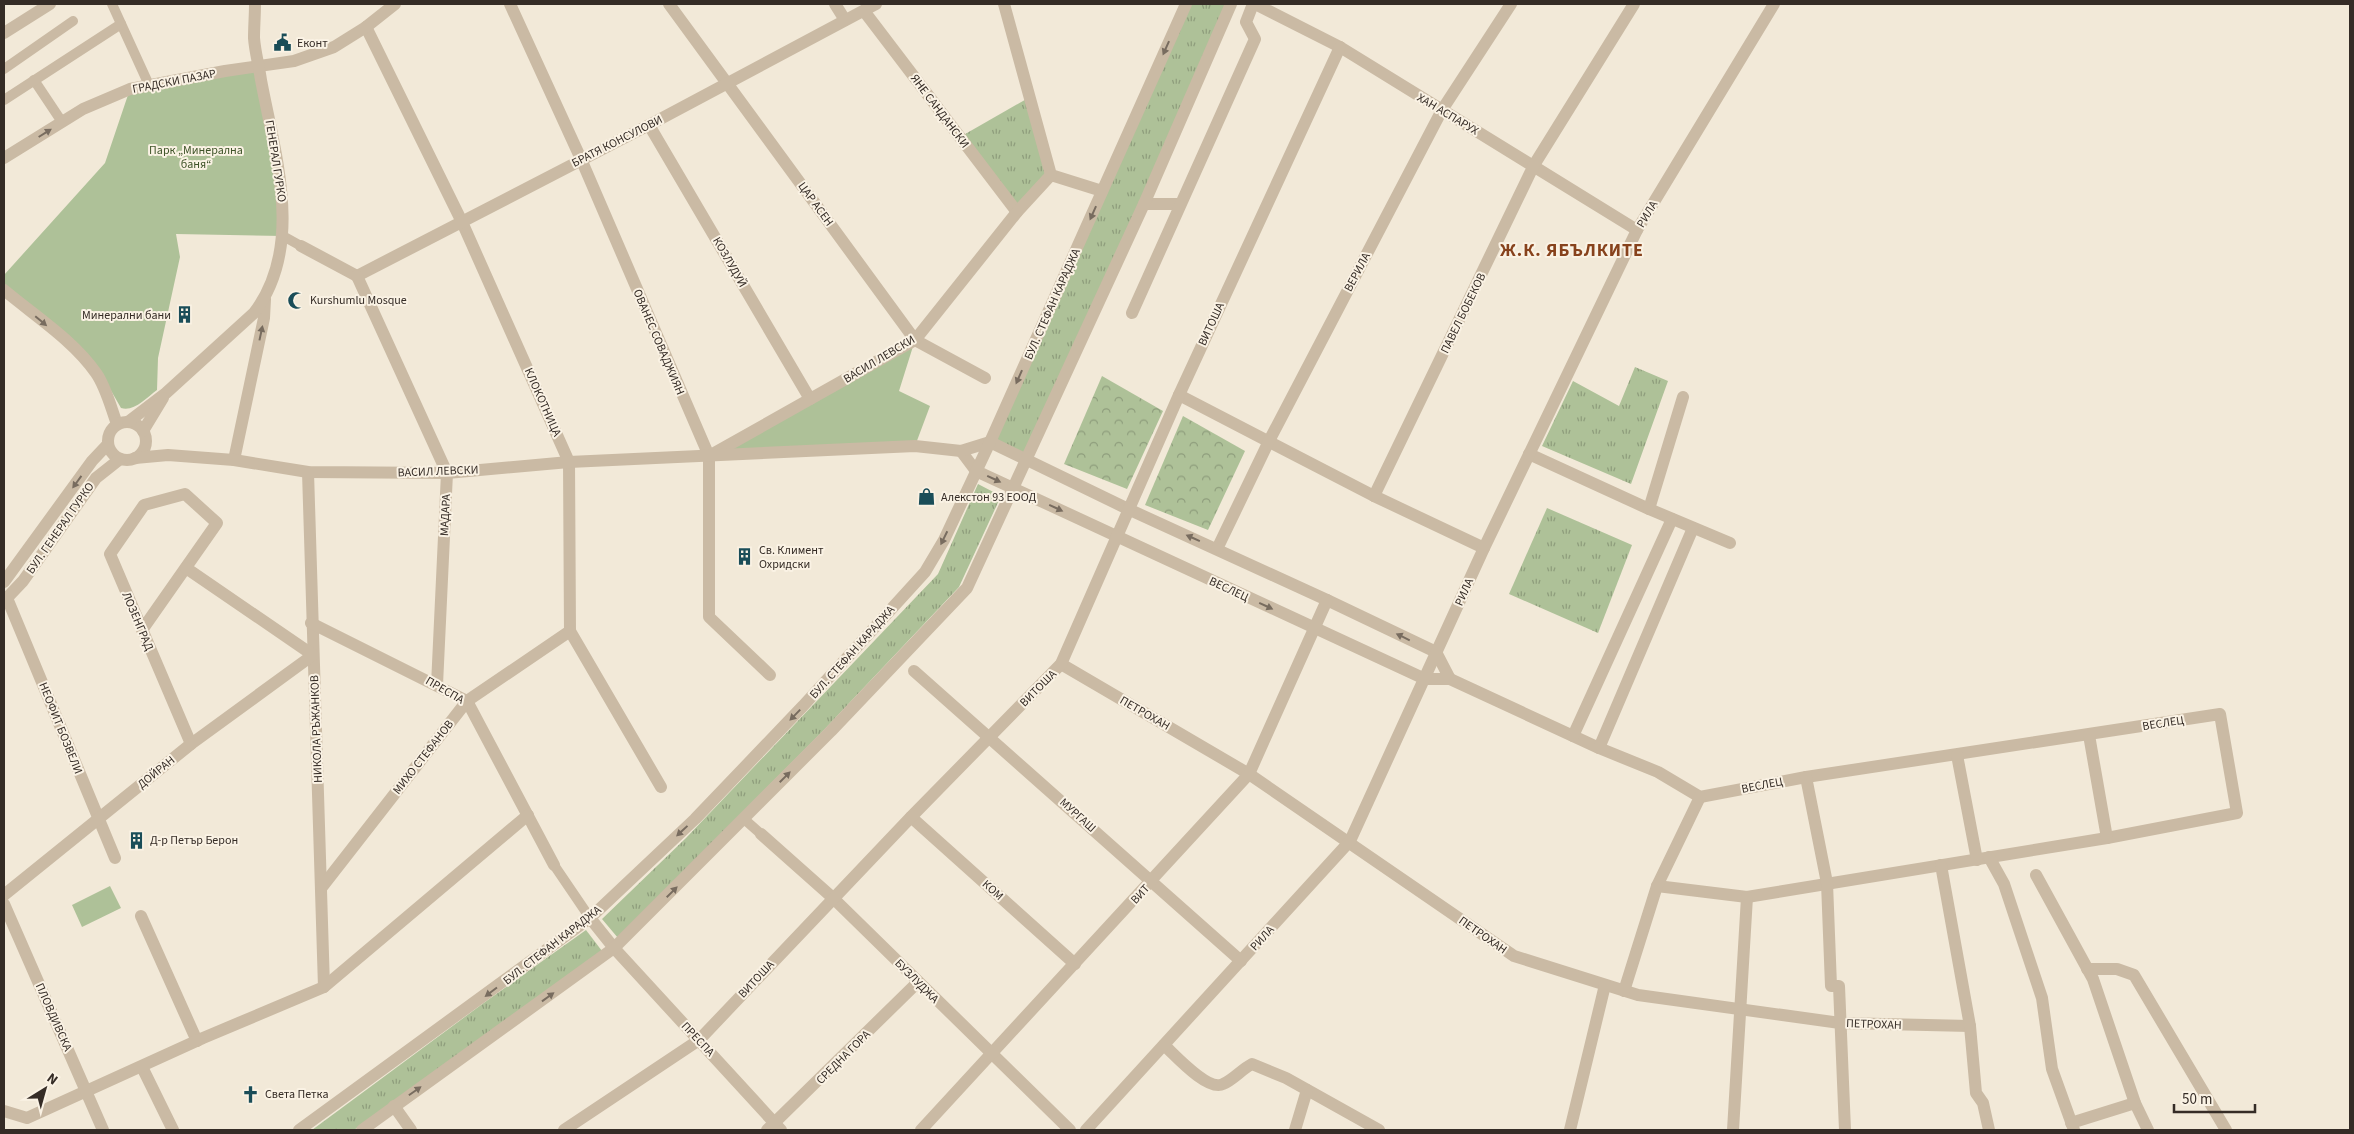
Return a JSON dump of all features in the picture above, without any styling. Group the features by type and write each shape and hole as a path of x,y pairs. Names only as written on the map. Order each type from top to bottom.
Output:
{"street":[{"path":"4,33 50,4"},
{"path":"112,4 148,85"},
{"name":"ГЕНЕРАЛ ГУРКО","path":"166,393 244,324 265,299 283,236 283,206 280,179 254,39 255,4"},
{"name":"ГРАДСКИ ПАЗАР","path":"4,158 83,109 130,89 242,68 294,61 334,47 366,27 394,4"},
{"name":"ОВАНЕС СОВАДЖИЯН","path":"510,4 580,159 709,456 709,617 770,675"},
{"name":"ЦАР АСЕН","path":"669,4 728,82 915,340 985,378"},
{"path":"835,4 845,20"},
{"name":"БРАТЯ КОНСУЛОВИ","path":"357,276 876,4"},
{"path":"1004,4 1051,174 1102,191"},
{"name":"БУЛ. СТЕФАН КАРАДЖА","path":"299,1130 590,918 695,819 803,706 925,572 935,557 990,442 1186,4"},
{"path":"362,1130 614,948 744,818 966,588 1144,204 1231,4"},
{"path":"1132,312 1179,204 1255,39 1246,22 1254,4"},
{"name":"ХАН АСПАРУХ","path":"1254,4 1340,47 1637,230"},
{"name":"ПАВЕЛ БОБЕКОВ","path":"1374,496 1534,165 1634,4"},
{"name":"РИЛА","path":"1086,1130 1350,841 1484,548 1637,230 1774,4"},
{"name":"ВЕРИЛА","path":"1217,549 1269,441 1442,110 1507,5"},
{"name":"ЯНЕ САНДАНСКИ","path":"864,11 1016,212"},
{"path":"4,68 73,21"},
{"path":"4,100 121,24"},
{"name":"КЛОКОТНИЦА","path":"366,27 462,222 569,462 570,631 660,787"},
{"name":"ВИТОША","path":"564,1130 699,1040 833,898 1061,664 1179,395 1340,47"},
{"path":"34,80 62,122"},
{"name":"КОЗЛУДУЙ","path":"650,124 810,399"},
{"name":"ВАСИЛ ЛЕВСКИ","path":"709,456 915,340 1016,212 1051,174"},
{"path":"1144,204 1179,204"},
{"path":"283,236 357,276"},
{"name":"МАДАРА","path":"357,276 447,473 438,684"},
{"path":"4,290 70,345 98,375 123,423"},
{"path":"234,460 264,318 265,299"},
{"path":"166,393 144,435 144,450 135,458 120,459 112,453 108,444 110,430 166,393"},
{"path":"1179,395 1374,496 1484,548"},
{"path":"1649,509 1683,397"},
{"path":"123,423 134,423 144,435 168,455"},
{"path":"976,471 961,451 990,442 1128,509 1436,652 1450,679"},
{"name":"БУЛ. ГЕНЕРАЛ ГУРКО","path":"4,582 92,461 108,444"},
{"name":"ВАСИЛ ЛЕВСКИ","path":"135,458 168,455 234,460 308,472 447,473 569,462 915,446 961,451"},
{"path":"1529,454 1649,509 1730,543"},
{"name":"БУЛ. ГЕНЕРАЛ ГУРКО","path":"5,599 23,581 96,478 120,459"},
{"name":"ВЕСЛЕЦ","path":"976,471 1424,679 1450,679 1599,748 1658,772 1700,797 1806,777 2220,714 2237,813 2107,838 1747,897 1657,886"},
{"name":"НИКОЛА РЪЖАНКОВ","path":"308,472 311,623 322,887 324,987"},
{"name":"ЛОЗЕНГРАД","path":"186,568 217,523 185,494 144,505 110,554 191,744"},
{"path":"1573,736 1672,519"},
{"path":"1599,748 1693,528"},
{"path":"142,630 186,568 313,654"},
{"name":"НЕОФИТ БОЗВЕЛИ","path":"5,599 116,858"},
{"name":"ВИТ","path":"922,1130 1152,882 1249,774 1327,600"},
{"name":"ПРЕСПА","path":"311,623 438,684 467,701 554,865"},
{"name":"МИХО СТЕФАНОВ","path":"322,887 467,701 570,631"},
{"name":"ДОЙРАН","path":"4,895 191,744 313,654"},
{"name":"ПЕТРОХАН","path":"1061,664 1249,774 1350,841 1514,956 1638,995 1840,1023 1970,1026"},
{"name":"МУРГАШ","path":"914,670 1241,961"},
{"path":"2089,735 2107,838"},
{"path":"1957,755 1983,858 2004,884 2042,998 2052,1069 2073,1127 2135,1103"},
{"path":"1806,777 1827,883 1831,986 1839,986 1845,1130"},
{"path":"1624,991 1657,886 1700,797"},
{"path":"4,1111 27,1118 197,1041 324,987 528,815"},
{"name":"КОМ","path":"911,817 1075,964"},
{"path":"744,818 761,834"},
{"name":"БУЗЛУДЖА","path":"761,834 833,898 1070,1130"},
{"path":"554,865 590,918"},
{"path":"1941,865 1970,1026 1976,1092 1983,1103 1989,1130"},
{"path":"2036,875 2093,979 2135,1103 2148,1130"},
{"path":"1733,1130 1747,897"},
{"name":"ПЛОВДИВСКА","path":"4,904 102,1130"},
{"path":"141,916 197,1041"},
{"name":"ПРЕСПА","path":"590,918 614,948 699,1040 775,1128"},
{"path":"2088,969 2117,969 2134,975 2226,1130"},
{"name":"СРЕДНА ГОРА","path":"775,1128 918,982"},
{"path":"1570,1130 1605,985"},
{"path":"1164,1045 1198,1076 1210,1084 1222,1085 1252,1064 1307,1090 1379,1130"},
{"path":"142,1067 173,1130"},
{"path":"1295,1130 1307,1090"},
{"path":"394,1106 411,1130"}],"green space":[{"path":"1186,4 1231,4 1025,459 990,442"},
{"name":"Парк „Минерална баня“","path":"259,67 283,236 176,234 180,257 158,358 157,390 131,408 121,408 102,375 4,290 4,275 105,163 130,89"},
{"path":"1030,97 1051,175 1017,212 960,137"},
{"path":"915,340 899,391 930,406 915,446 709,456"},
{"path":"1635,367 1668,381 1631,484 1542,446 1573,381 1619,406"},
{"path":"1102,376 1163,411 1127,489 1064,464"},
{"path":"1183,416 1245,451 1208,530 1145,505"},
{"path":"978,484 1001,496 959,587 821,733 618,938 602,919 686,838 938,574"},
{"path":"1547,508 1632,545 1598,633 1509,594"},
{"path":"110,886 121,908 82,927 72,905"},
{"path":"586,930 602,951 354,1130 312,1130 485,1002"}],"place":[{"name":"Еконт","path":"283,43"},
{"name":"Kurshumlu Mosque","path":"296,300"},
{"name":"Минерални бани","path":"185,315"},
{"name":"Алекстон 93 ЕООД","path":"927,497"},
{"name":"Св. Климент Охридски","path":"745,557"},
{"name":"Д-р Петър Берон","path":"136,840"},
{"name":"Света Петка","path":"251,1094"}],"district":[{"name":"Ж.К. ЯБЪЛКИТЕ","path":"1572,250"}]}
